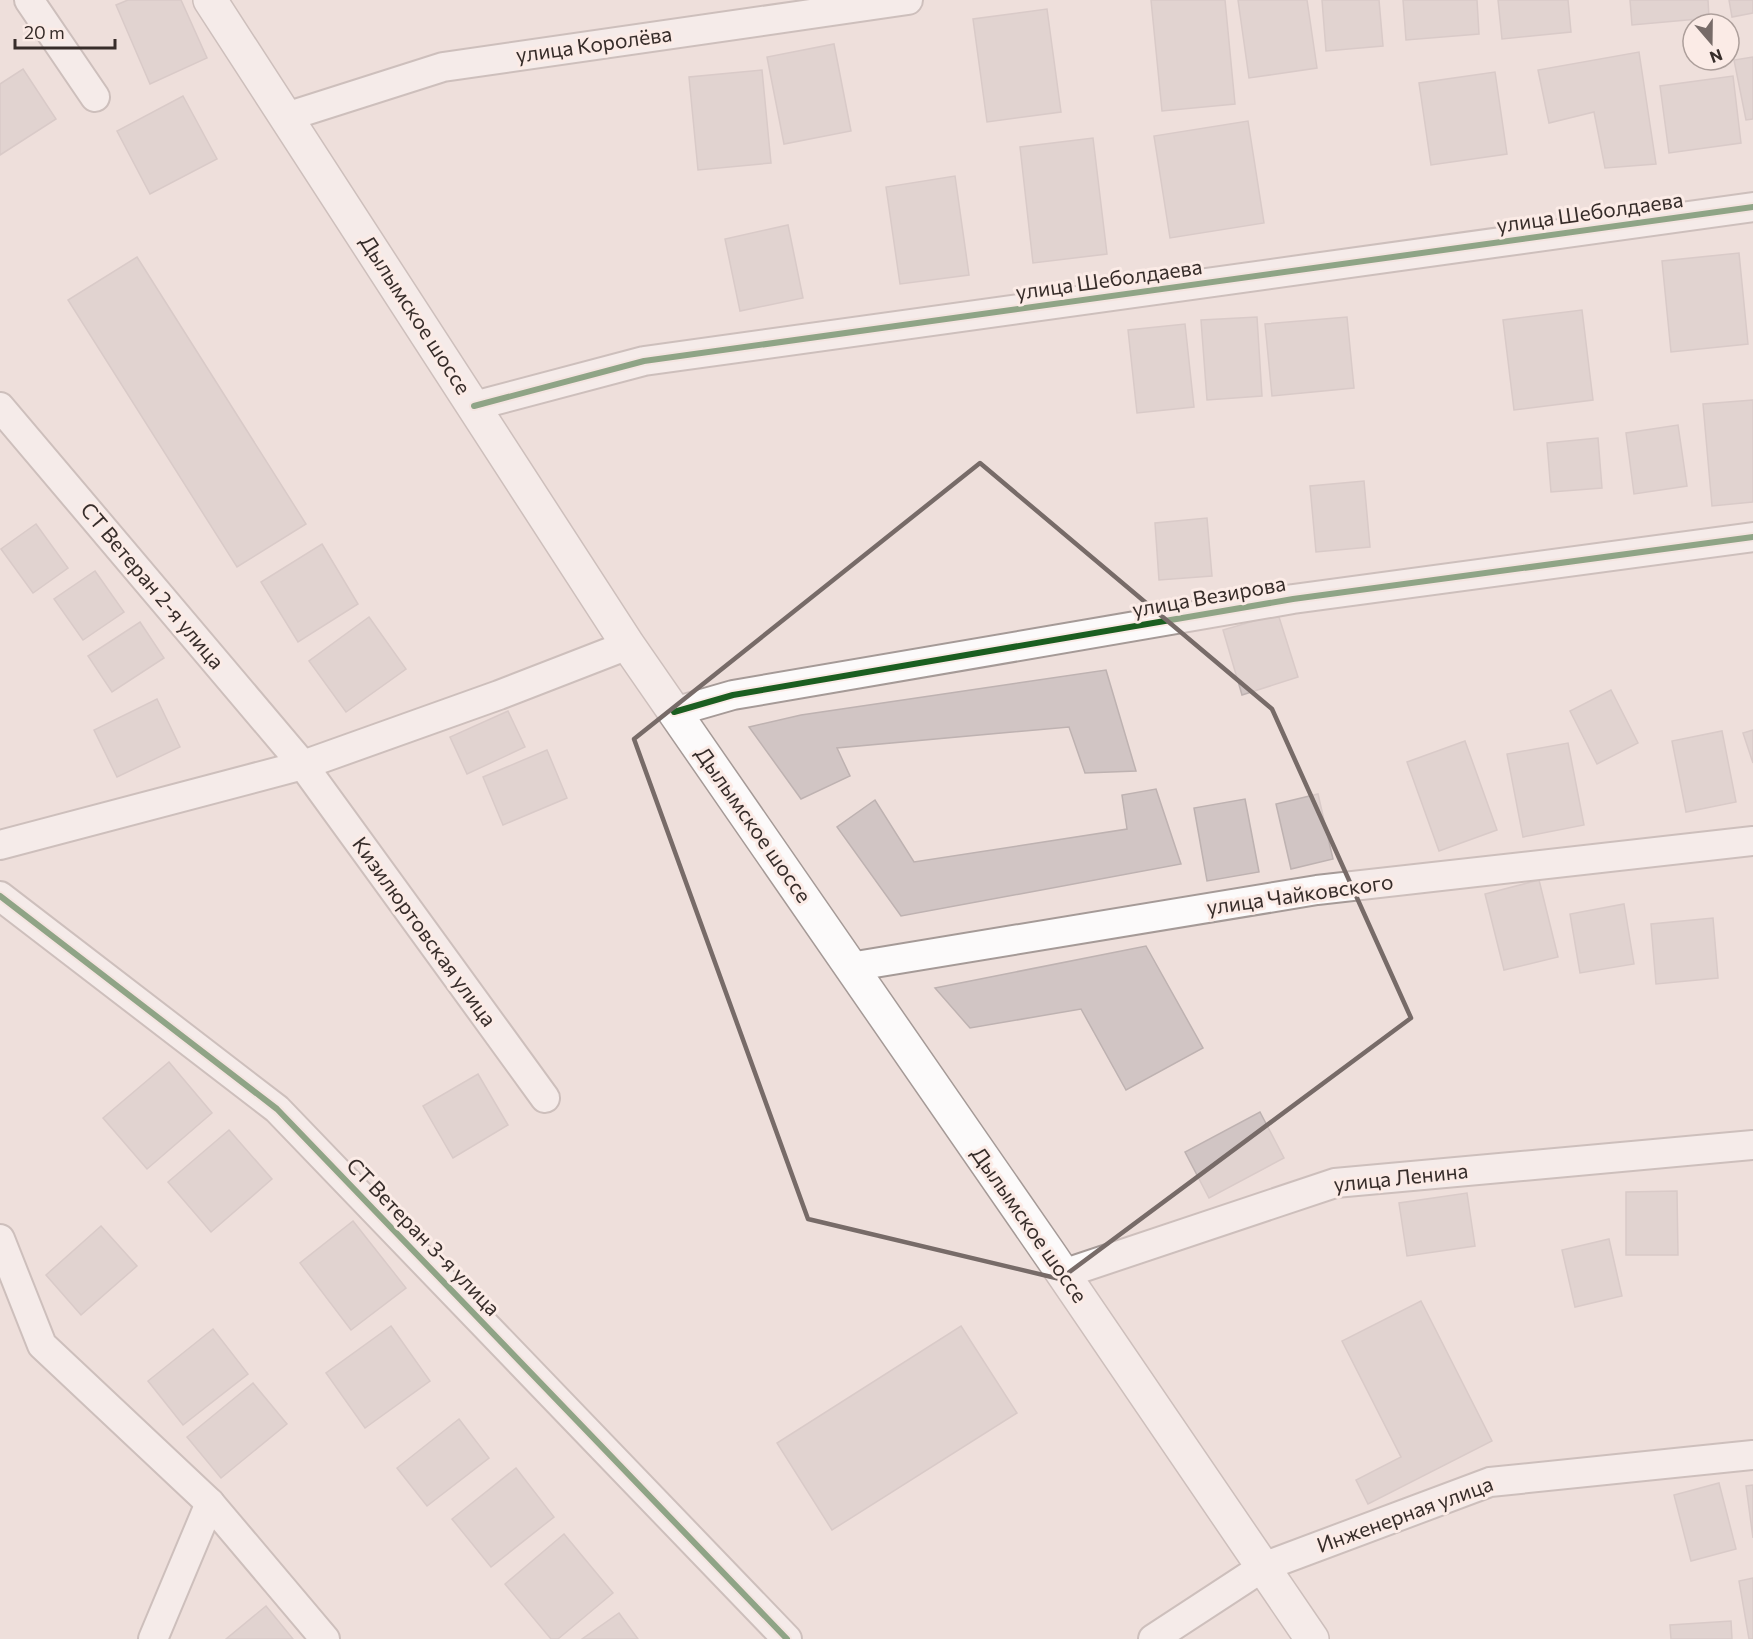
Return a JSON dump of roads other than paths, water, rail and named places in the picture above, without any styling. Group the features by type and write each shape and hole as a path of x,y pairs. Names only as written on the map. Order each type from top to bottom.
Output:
{"main road":[{"name":"Дылымское шоссе","path":"210,0 628,645 1312,1639"}],"street":[{"path":"30,0 96,97"},
{"name":"улица Королёва","path":"286,117 443,67 908,0"},
{"name":"улица Шеболдаева","path":"474,406 644,361 1753,207"},
{"name":"СТ Ветеран 2-я улица","path":"0,407 303,765"},
{"name":"улица Везирова","path":"674,712 733,695 1293,599 1753,537"},
{"path":"0,845 303,765 499,695 628,645"},
{"name":"Кизилюртовская улица","path":"303,765 545,1098"},
{"name":"улица Чайковского","path":"850,967 1317,890 1753,841"},
{"name":"СТ Ветеран 3-я улица","path":"0,896 277,1109 788,1639"},
{"name":"улица Ленина","path":"1063,1274 1335,1183 1753,1145"},
{"path":"0,1239 42,1346 210,1503 325,1639"},
{"name":"Инженерная улица","path":"1153,1639 1263,1567 1490,1482 1753,1455"},
{"path":"153,1639 210,1503"}]}
